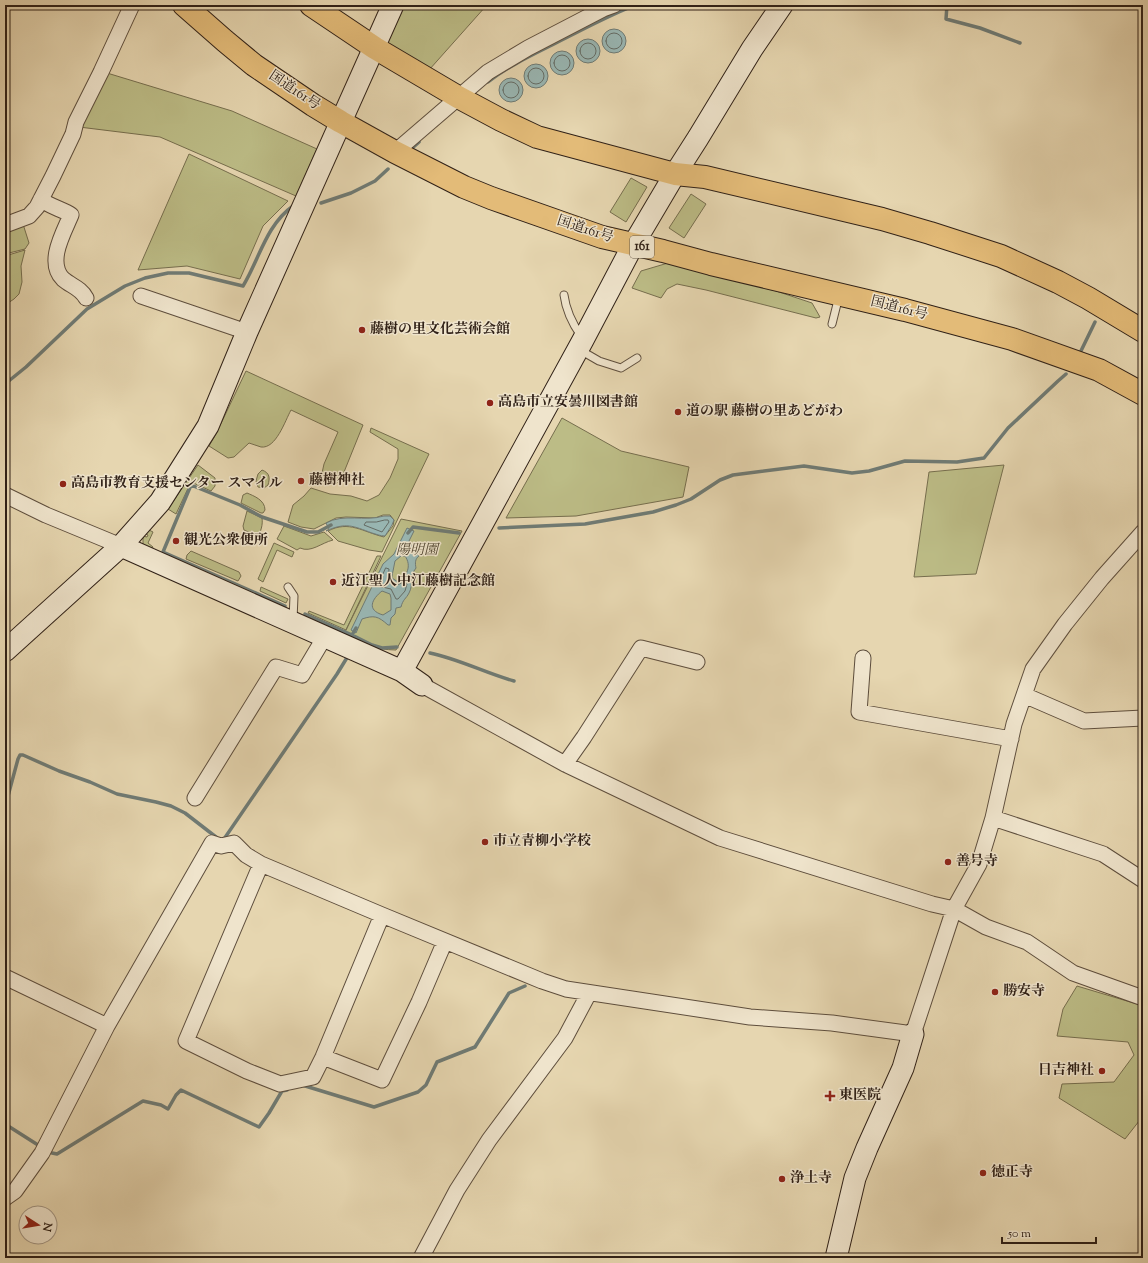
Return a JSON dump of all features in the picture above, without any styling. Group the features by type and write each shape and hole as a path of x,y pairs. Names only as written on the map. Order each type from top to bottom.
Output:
{"highway":[{"name":"国道161号","path":"184,5 254,65 313,105 395,152 464,187 491,198 602,237 905,310 1019,342 1100,370 1143,394"},
{"path":"311,5 375,48 458,97 537,137 675,174 705,177 882,219 930,233 994,254 1058,282 1143,331"}],"street":[{"path":"5,225 29,216 42,199 73,134 76,122 102,72 132,5"},
{"path":"5,651 120,546 160,502 208,426 247,332 393,5"},
{"path":"395,152 488,72 528,48 603,9 614,5"},
{"path":"402,672 581,345 633,245 752,49 782,5"},
{"path":"42,199 45,203 57,207 71,215 58,247 56,258 57,268 63,279 83,292 86,298"},
{"path":"141,296 247,332"},
{"path":"5,495 46,515 120,546 402,672 422,685 565,764 720,838 932,904 954,909 986,928 1027,942 1073,973 1143,998"},
{"path":"836,1258 855,1178 903,1068 954,909 979,864 993,818 1014,724 1033,669 1065,624 1102,578 1143,532"},
{"path":"195,798 276,667 302,675 324,638"},
{"path":"565,764 641,648 697,662"},
{"path":"863,658 859,712 1011,739"},
{"path":"1024,695 1084,721 1143,718"},
{"path":"993,818 1103,854 1143,880"},
{"path":"5,1198 15,1192 42,1153 107,1026 212,843 221,846 234,843 246,855 261,864 542,981 566,989 750,1016 832,1023 913,1034"},
{"path":"261,864 186,1041 247,1071 280,1084 314,1077 324,1057 382,915"},
{"path":"324,1057 382,1080 419,1002 445,941"},
{"path":"5,977 107,1026"},
{"path":"421,1258 461,1184 489,1140 565,1038 590,993"}],"lane":[{"path":"832,324 839,294"},
{"path":"564,295 565,307 581,345 599,361 621,368 637,358"},
{"path":"288,587 294,596 293,624"}],"green space":[{"path":"402,5 486,6 429,70 386,44"},
{"path":"107,73 232,111 317,149 296,196 160,137 79,127"},
{"path":"189,154 288,201 263,226 240,279 187,266 138,270"},
{"path":"631,178 647,187 626,222 610,212"},
{"path":"691,194 706,204 684,238 669,228"},
{"path":"23,224 29,243 25,249 5,254 5,230"},
{"path":"25,250 21,266 22,282 19,294 5,305 5,256"},
{"path":"668,263 776,291 812,303 820,317 816,318 677,284 667,289 661,298 632,288 641,271"},
{"path":"246,371 363,425 342,477 336,484 327,484 323,481 322,473 324,464 338,432 291,410 276,439 271,444 261,447 249,443 234,457 228,458 209,446"},
{"path":"562,418 621,451 689,467 683,497 576,516 506,518"},
{"path":"371,428 429,454 382,552 369,550 338,541 328,531 336,528 349,527 384,537 393,526 394,520 390,515 383,515 375,518 336,518 314,529 301,527 288,522 293,505 311,488 330,494 351,496 367,501 379,495 390,478 398,459 398,449 370,432"},
{"path":"198,465 215,478 215,486 211,491 191,482 176,514 168,509"},
{"path":"1004,465 976,574 914,577 929,472"},
{"path":"262,470 268,474 269,478 268,485 264,488 258,487 256,481 258,474"},
{"path":"247,493 261,501 265,507 263,513 241,503 243,495"},
{"path":"247,511 262,518 260,533 257,536 244,530 243,526"},
{"name":"陽明園","path":"401,519 462,531 396,650 389,650 369,645 344,634"},
{"path":"284,526 311,536 324,532 333,540 312,548 300,548 297,550 277,539"},
{"path":"147,529 153,532 148,543 153,547 152,549 143,545 143,536 147,537 148,535 144,533"},
{"path":"274,543 294,552 292,557 277,550 263,582 258,579"},
{"path":"191,551 239,572 241,576 238,581 186,559 187,555"},
{"path":"377,556 381,556 346,630 308,613 309,611 344,625"},
{"path":"261,587 288,599 286,603 260,591"},
{"path":"1077,986 1137,1004 1143,1009 1143,1116 1125,1139 1059,1098 1062,1084 1114,1082 1134,1055 1128,1042 1057,1036 1063,1009"}],"water":[{"path":"614,29 623,32 626,41 623,50 614,53 605,50 602,41 605,32"},
{"path":"588,39 597,42 600,51 597,60 588,63 579,60 576,51 579,42"},
{"path":"562,51 571,54 574,63 571,72 562,75 553,72 550,63 553,54"},
{"path":"536,64 545,67 548,76 545,85 536,88 527,85 524,76 527,67"},
{"path":"511,78 520,81 523,90 520,99 511,102 502,99 499,90 502,81"},
{"path":"390,516 394,520 385,536 349,526 333,528 326,531 329,529 326,523 333,520 347,518 377,518"},
{"path":"407,528 414,531 409,541 419,556 415,563 416,568 412,575 411,587 408,595 401,607 396,608 395,614 391,618 390,625 376,617 366,618 362,619 356,633 351,630 383,564 394,554","holes":["401,556 405,556 408,563 408,570 404,577 398,582 392,578 392,576 395,561","382,591 390,594 391,598 391,610 383,615 374,610 372,604"]}],"waterway":[{"path":"488,82 503,71 527,58 593,24 635,5"},
{"path":"947,5 946,19 980,28 1020,43"},
{"path":"409,151 419,142"},
{"path":"321,203 351,193 375,181 388,169"},
{"path":"5,384 26,367 87,309 125,286 145,278 168,273 189,273 243,286 264,243 276,223 293,206"},
{"path":"1079,355 1095,322"},
{"path":"499,528 585,524 653,512 691,499 720,480 733,475 804,466 852,473 869,471 905,461 957,462 984,458 1008,428 1066,374"},
{"path":"285,606 163,552 191,485 240,505 262,517 307,532 318,532 331,525"},
{"path":"408,533 413,527 459,533"},
{"path":"305,614 372,645 382,648 397,647"},
{"path":"352,635 356,628"},
{"path":"430,653 514,681"},
{"path":"222,839 224,839 348,656"},
{"path":"5,807 18,759 20,755 23,755 117,794 171,806 185,813 216,837"},
{"path":"302,1085 374,1107 418,1092 426,1085 437,1062 475,1047 509,993 525,986"},
{"path":"52,1153 57,1154 143,1101 161,1105 168,1109 176,1095 181,1090 259,1127 282,1091 287,1090"},
{"path":"5,1124 38,1145"}],"place":[{"name":"藤樹の里文化芸術会館","path":"362,330"},
{"name":"高島市立安曇川図書館","path":"490,403"},
{"name":"道の駅 藤樹の里あどがわ","path":"678,412"},
{"name":"藤樹神社","path":"301,481"},
{"name":"高島市教育支援センター スマイル","path":"63,484"},
{"name":"観光公衆便所","path":"176,541"},
{"name":"近江聖人中江藤樹記念館","path":"333,582"},
{"name":"市立青柳小学校","path":"485,842"},
{"name":"善号寺","path":"948,862"},
{"name":"勝安寺","path":"995,992"},
{"name":"日吉神社","path":"1102,1071"},
{"name":"東医院","path":"830,1096"},
{"name":"徳正寺","path":"983,1173"},
{"name":"浄土寺","path":"782,1179"}]}
